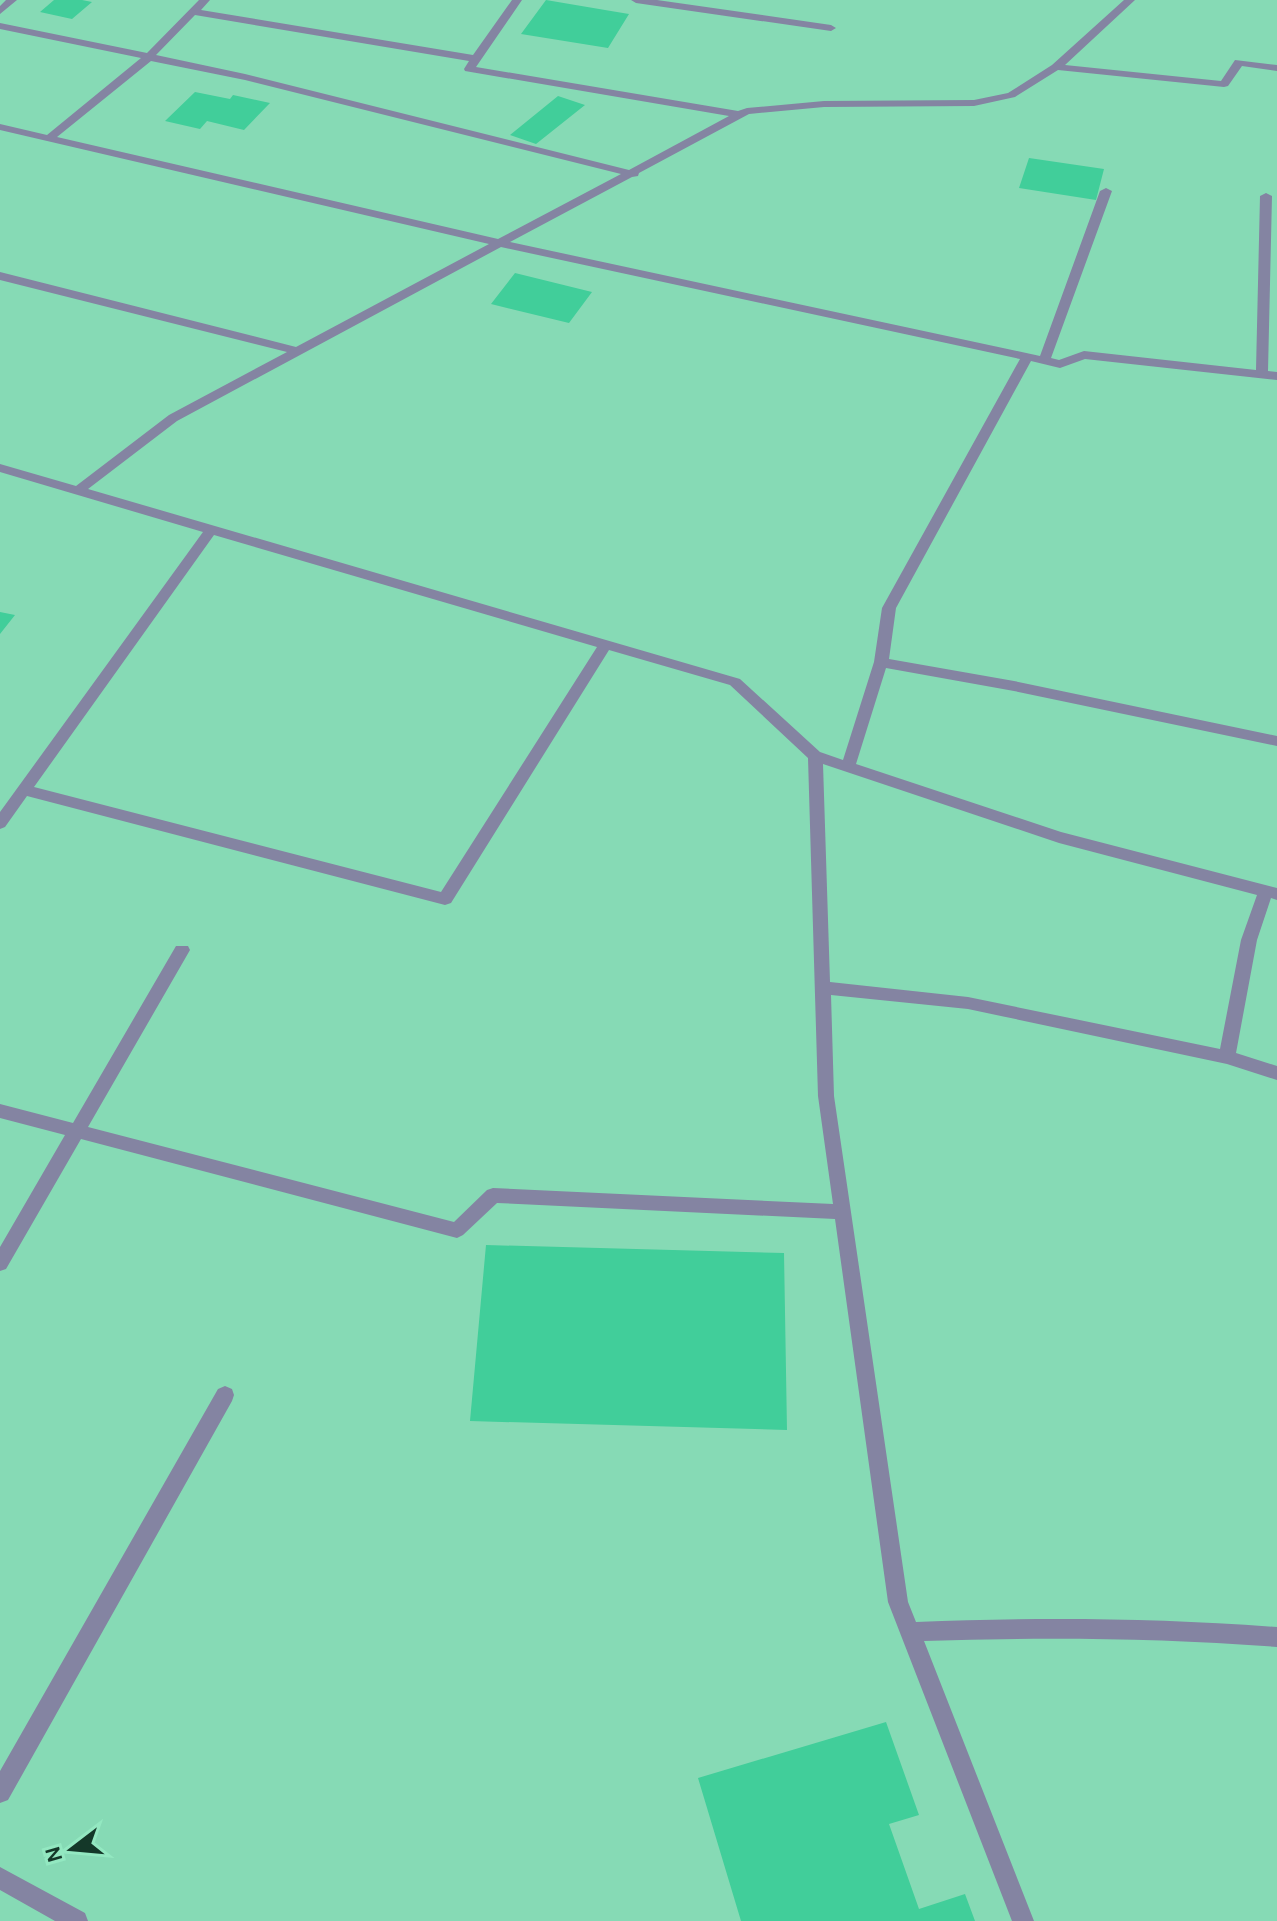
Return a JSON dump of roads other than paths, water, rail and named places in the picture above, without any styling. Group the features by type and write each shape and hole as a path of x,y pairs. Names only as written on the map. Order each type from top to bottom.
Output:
{"street":[{"path":"0,11 12,0"},
{"path":"48,139 149,57 205,0"},
{"path":"517,0 469,69 740,115"},
{"path":"636,0 831,28"},
{"path":"78,491 173,418 747,111 824,104 974,103 1011,95 1056,67 1130,0"},
{"path":"193,12 476,59"},
{"path":"0,26 245,77 634,174"},
{"path":"1056,67 1224,84 1239,62 1277,68"},
{"path":"0,127 503,244 1044,361 1060,364 1084,355 1277,376"},
{"path":"1044,361 1106,191"},
{"path":"1262,374 1266,196"},
{"path":"0,276 300,352"},
{"path":"848,767 881,662 889,608 1027,357"},
{"path":"1,470 735,682 815,756 1059,837 1272,892 1249,940 1227,1057"},
{"path":"0,823 211,530"},
{"path":"24,790 445,899 606,644"},
{"path":"881,662 1277,741"},
{"path":"815,756 826,1096 898,1602 1023,1921"},
{"path":"0,1263 182,950"},
{"path":"824,988 968,1003 1227,1057 1277,1073"},
{"path":"0,1111 457,1230 493,1195 843,1212"},
{"path":"0,1792 225,1395"},
{"path":"910,1632 1045,1627 1185,1630 1277,1637"},
{"path":"0,1878 77,1921"}]}
